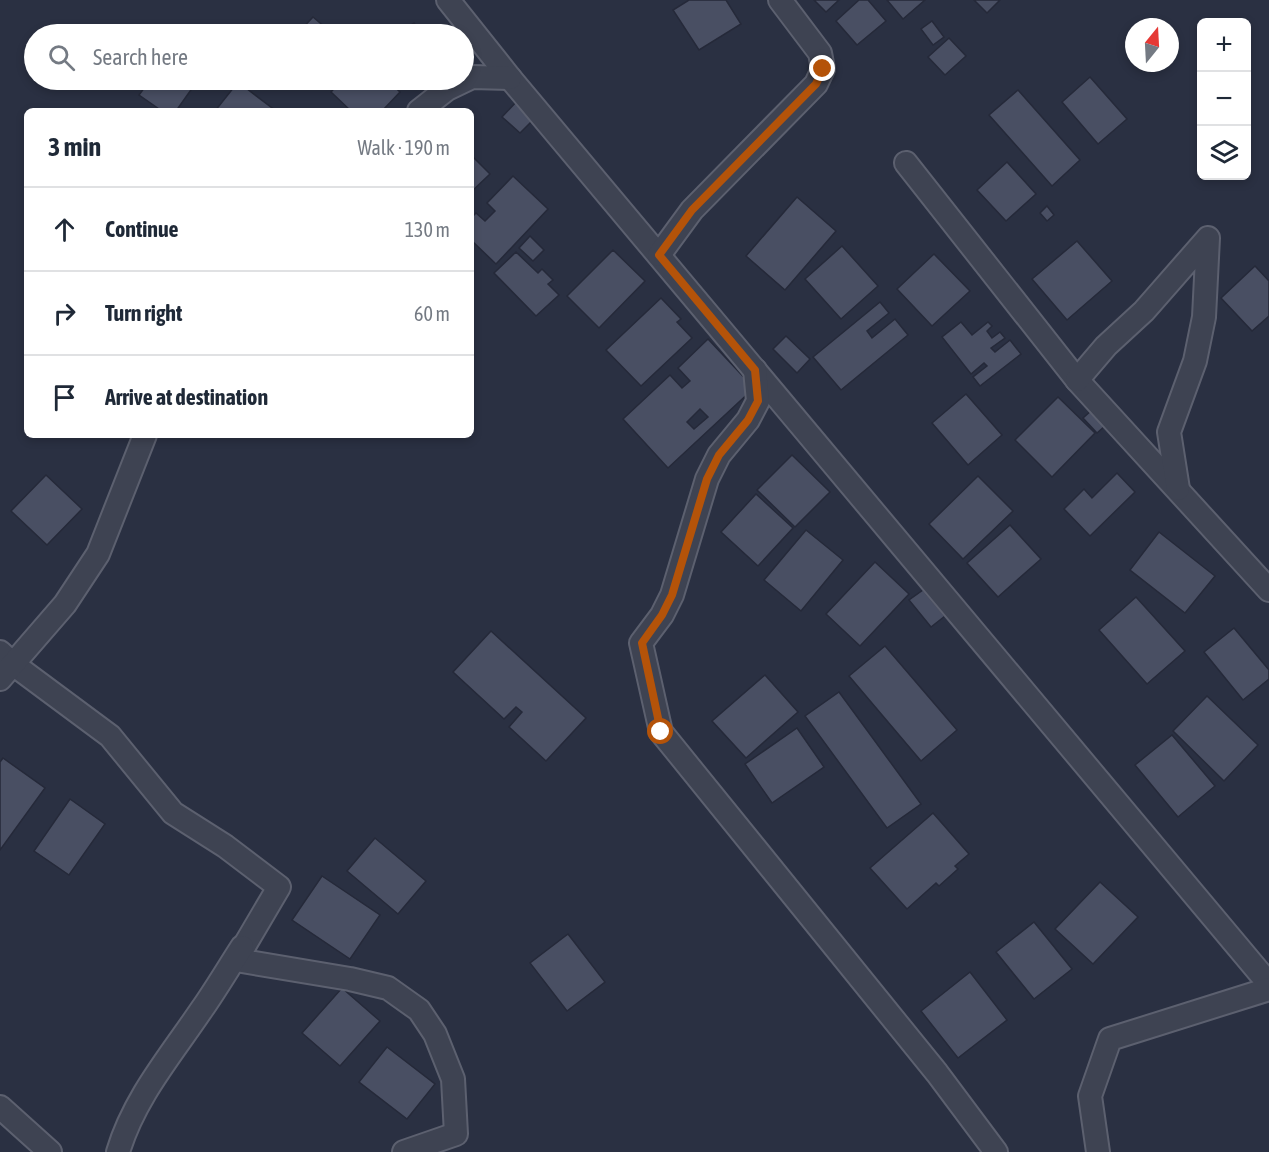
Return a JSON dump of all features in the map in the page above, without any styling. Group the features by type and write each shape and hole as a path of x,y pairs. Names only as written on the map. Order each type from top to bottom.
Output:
{"street":[{"path":"448,0 467,24"},
{"path":"659,255 692,210 816,84 823,69 820,53 780,0"},
{"path":"474,33 1269,984"},
{"path":"474,77 510,78"},
{"path":"423,108 446,90"},
{"path":"906,163 1077,380 1269,590"},
{"path":"1077,380 1106,346 1144,311 1208,238 1204,317 1195,361 1169,432 1178,489"},
{"path":"755,370 758,401 748,420 719,455 707,479 672,595 662,615 642,643 661,732 929,1064 996,1152"},
{"path":"144,438 98,554 65,604 4,665 110,736 173,813 225,846 279,887"},
{"path":"279,887 236,960 350,979 388,988 419,1010 435,1034 453,1079 462,1143 404,1152"},
{"path":"118,1152 122,1138 153,1078 202,1009 279,887"},
{"path":"1098,1152 1090,1096 1110,1039 1269,989"},
{"path":"0,1107 50,1152"}],"building":[{"path":"689,0 726,0 741,24 699,50 673,10"},
{"path":"814,0 839,0 826,12"},
{"path":"859,0 868,0 886,21 857,45 836,21"},
{"path":"887,0 925,0 903,19"},
{"path":"974,0 1000,0 987,13"},
{"path":"313,17 321,24 306,24"},
{"path":"932,21 944,37 933,45 921,29"},
{"path":"949,38 966,56 945,75 928,57"},
{"path":"1090,77 1127,119 1098,144 1062,102"},
{"path":"143,90 191,90 178,108 158,108 139,95"},
{"path":"232,90 248,90 272,108 217,108"},
{"path":"333,90 398,90 400,92 385,108 348,108 331,92"},
{"path":"1018,90 1080,160 1052,186 989,115"},
{"path":"519,99 537,116 520,133 502,117"},
{"path":"474,158 490,174 474,189"},
{"path":"1007,162 1036,194 1006,221 977,190"},
{"path":"513,176 548,209 496,264 474,243 474,215 476,213 485,221 495,211 487,203"},
{"path":"797,197 836,231 785,290 746,256"},
{"path":"1047,206 1054,215 1047,221 1040,213"},
{"path":"530,236 544,250 533,261 519,248"},
{"path":"1077,241 1112,281 1067,320 1032,279"},
{"path":"842,246 878,286 841,319 805,279"},
{"path":"613,250 645,281 599,328 567,296"},
{"path":"516,252 538,273 542,269 553,280 548,284 559,295 536,316 494,273"},
{"path":"934,254 970,291 932,326 897,289"},
{"path":"1255,266 1269,281 1269,316 1252,331 1221,298"},
{"path":"661,298 681,319 677,322 692,338 641,386 606,350"},
{"path":"880,302 889,313 867,331 872,338 895,319 908,335 841,390 813,357"},
{"path":"961,322 972,335 988,322 992,326 987,331 992,338 1000,332 1005,338 991,348 995,352 1010,340 1021,354 980,386 973,377 987,366 984,363 971,374 942,337"},
{"path":"786,336 810,359 797,373 773,349"},
{"path":"708,339 754,388 668,468 623,419 670,375 682,388 690,381 678,368","holes":["700,409 708,417 694,429 687,422"]},
{"path":"966,394 1002,435 968,465 932,423"},
{"path":"1058,397 1095,433 1052,477 1015,440"},
{"path":"1092,410 1106,425 1097,433 1083,418"},
{"path":"792,455 830,492 795,527 757,490"},
{"path":"1117,473 1135,492 1090,536 1064,509 1084,489 1092,498"},
{"path":"46,475 82,509 47,545 11,511"},
{"path":"978,476 1013,511 963,559 929,524"},
{"path":"756,494 793,528 758,566 721,532"},
{"path":"1010,525 1041,559 998,597 967,563"},
{"path":"806,530 843,560 801,611 764,580"},
{"path":"1159,532 1215,576 1185,613 1130,570"},
{"path":"875,562 909,594 860,646 826,614"},
{"path":"923,590 945,616 931,627 909,600"},
{"path":"1136,597 1185,651 1147,684 1099,630"},
{"path":"1234,628 1269,670 1269,679 1243,700 1204,652"},
{"path":"491,631 586,718 546,761 509,727 522,712 516,707 504,719 453,672"},
{"path":"885,646 957,730 921,761 849,676"},
{"path":"765,675 798,712 746,758 712,721"},
{"path":"839,692 921,804 887,828 805,716"},
{"path":"1207,696 1258,745 1224,781 1173,731"},
{"path":"797,728 824,767 772,803 745,764"},
{"path":"1172,735 1215,786 1178,817 1135,765"},
{"path":"3,758 45,788 0,850 0,762"},
{"path":"70,799 105,824 69,875 34,851"},
{"path":"933,813 969,854 955,866 958,869 939,886 936,883 907,909 870,868"},
{"path":"375,838 426,881 398,914 347,871"},
{"path":"322,876 380,915 350,959 292,920"},
{"path":"1100,882 1138,917 1093,964 1055,929"},
{"path":"1034,922 1072,969 1034,999 996,952"},
{"path":"568,934 605,982 567,1011 530,963"},
{"path":"970,972 1007,1020 958,1058 921,1011"},
{"path":"342,988 380,1021 340,1066 302,1033"},
{"path":"387,1047 435,1084 407,1119 359,1082"}],"route":[{"path":"661,732 642,643 662,615 672,595 707,479 719,455 748,420 758,401 755,370 659,255 692,210 816,84 823,69"}]}
